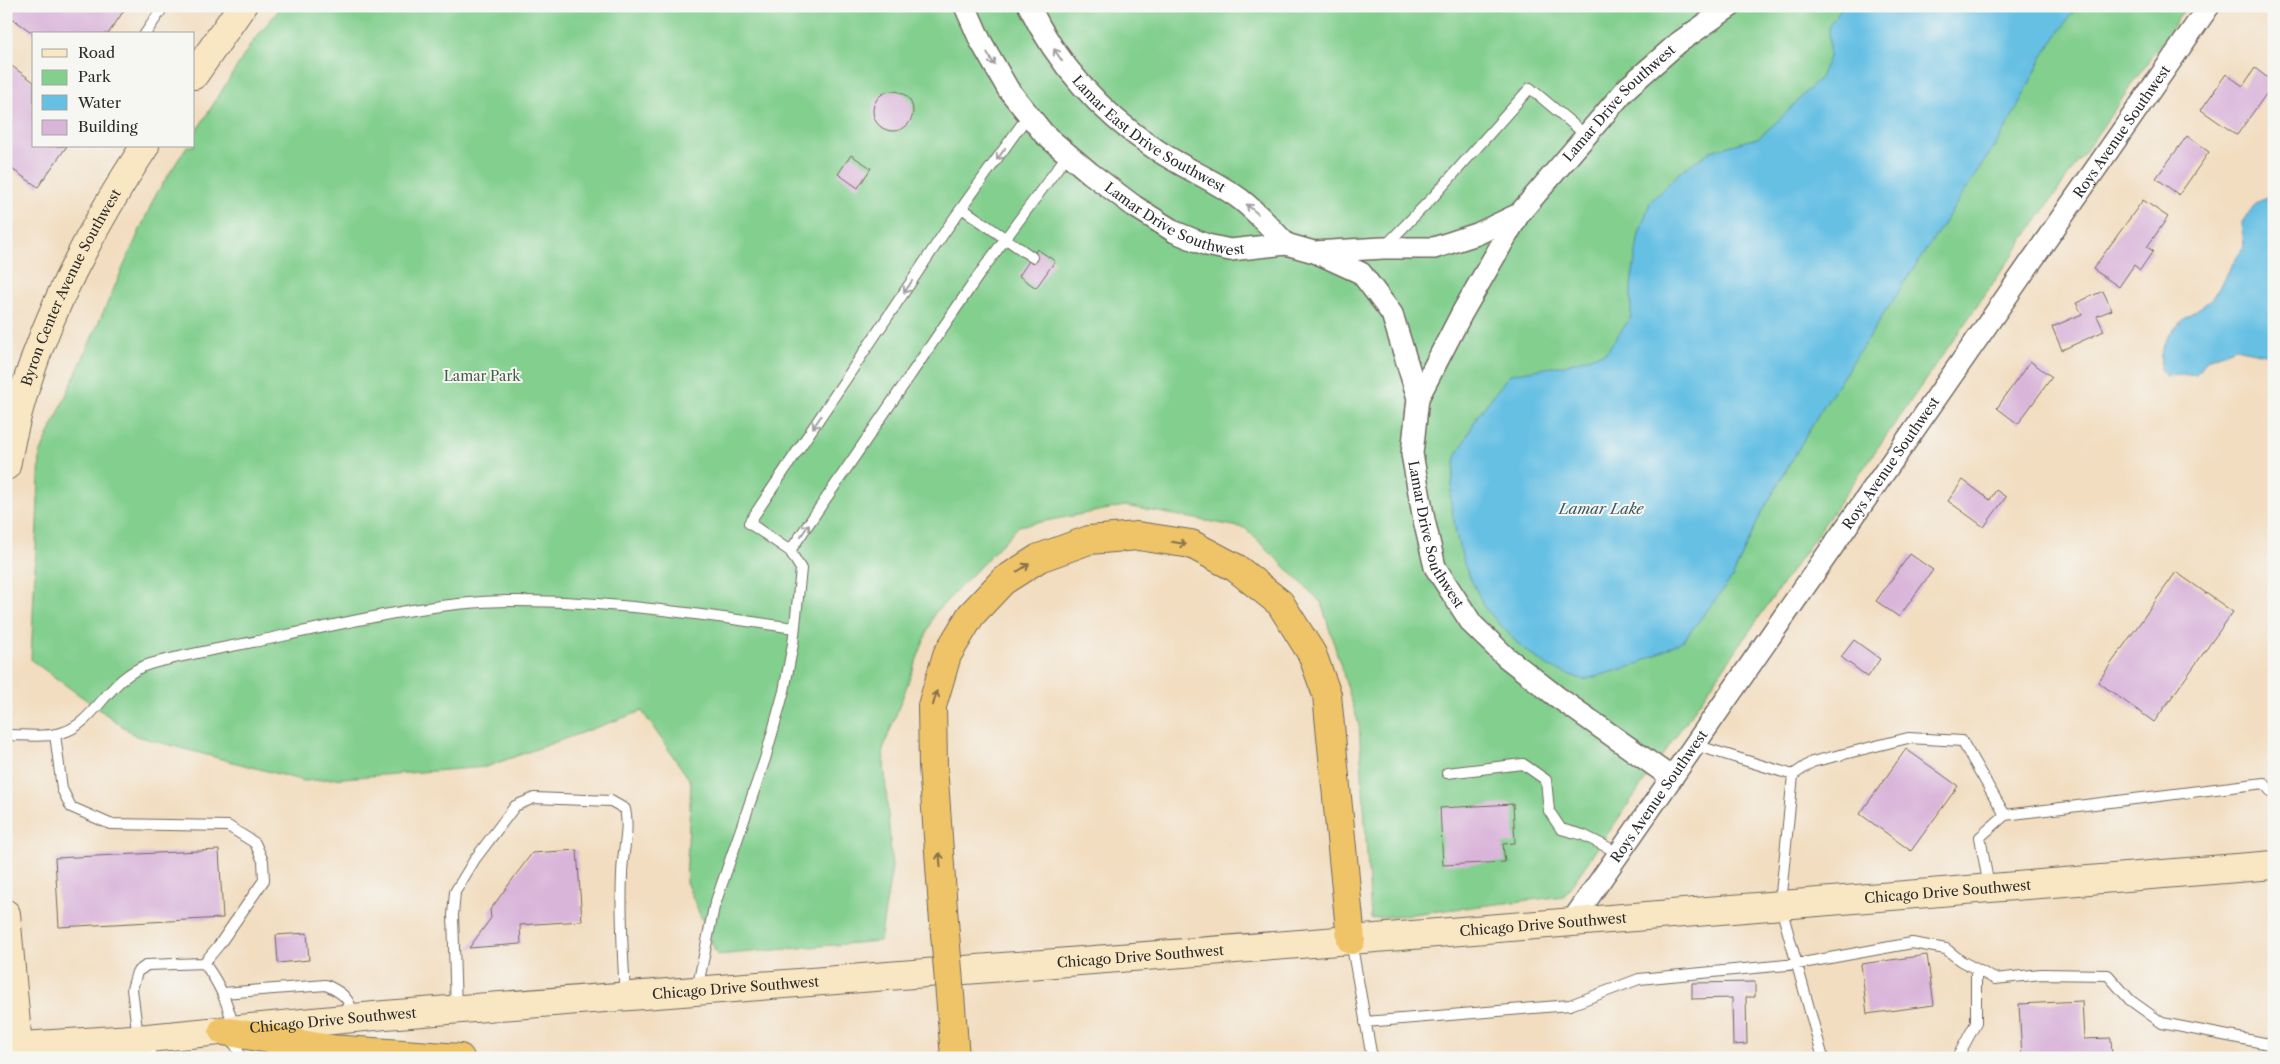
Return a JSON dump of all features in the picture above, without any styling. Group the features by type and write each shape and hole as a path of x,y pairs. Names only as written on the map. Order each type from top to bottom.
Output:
{"highway":[{"path":"954,1045 933,766 932,706 947,655 971,616 1003,581 1032,562 1089,540 1138,536 1190,544 1236,568 1280,603 1312,654 1328,695 1351,940"},
{"path":"229,1031 330,1049 460,1058"}],"main road":[{"path":"195,74 242,6"},
{"name":"Byron Center Avenue Southwest","path":"6,466 10,435 28,381 70,275 103,213 144,148"},
{"name":"Chicago Drive Southwest","path":"12,1047 146,1045 229,1031 355,1018 1351,940 2274,864"},
{"path":"6,914 12,1047"}],"street":[{"name":"Lamar East Drive Southwest","path":"1029,6 1060,59 1084,89 1119,122 1154,148 1239,198 1263,218 1286,244"},
{"name":"Lamar Drive Southwest","path":"1672,778 1556,696 1506,657 1472,624 1435,567 1412,454 1418,398 1462,313 1520,214 1628,88 1678,43 1731,6"},
{"name":"Roys Avenue Southwest","path":"1572,922 2209,6"},
{"name":"Lamar Drive Southwest","path":"966,11 1008,89 1044,134 1090,173 1134,206 1175,232 1207,246 1230,250 1286,244 1314,252 1384,248 1434,248 1477,234 1520,214"},
{"path":"1314,252 1361,273 1392,314 1418,398"}],"lane":[{"path":"146,32 164,6"},
{"path":"1384,248 1434,196 1530,88 1588,136"},
{"path":"697,991 714,907 776,722 784,691 801,569 790,551 749,523 962,209 1029,114"},
{"path":"790,551 1005,238 1068,154"},
{"path":"962,209 1032,257"},
{"path":"6,735 55,734 73,728 120,680 148,665 335,625 456,604 506,601 564,602 665,611 794,628"},
{"path":"55,734 62,789 71,807 110,824 228,826 255,843 263,861 264,880 219,945 204,963 147,965 137,972 132,989 146,1045"},
{"path":"1823,1058 1780,904 1793,775 1812,762 1908,738 1962,741 2005,815"},
{"path":"1695,745 1793,775"},
{"path":"1447,773 1523,764 1546,780 1548,811 1561,829 1583,835 1619,853"},
{"path":"1989,888 1980,837 2005,815 2264,782 2274,795"},
{"path":"456,1010 453,915 456,892 475,859 515,806 534,798 612,801 625,809 627,820 620,918 625,997"},
{"path":"1351,940 1372,1058"},
{"path":"1365,1022 1570,1005 1639,978 1797,964 1912,943 1946,950 1995,979 2041,974 2108,974 2130,1000 2162,1023 2274,1045"},
{"path":"204,963 218,981 223,993 229,1031 241,1058"},
{"path":"1957,1058 1976,1023 1976,969"},
{"path":"223,993 326,985 341,992 349,1002 355,1018"}],"green space":[{"name":"Lamar Park","path":"282,6 2187,6 1564,896 1371,919 1359,725 1321,602 1245,528 1125,506 1019,526 934,614 883,749 892,867 880,941 717,955 686,882 691,782 642,711 486,767 304,781 136,736 31,660 40,454 155,196 186,148 195,148 195,133 251,44"}],"water":[{"name":"Lamar Lake","path":"1843,6 2077,6 2043,56 2007,127 1819,413 1761,514 1732,578 1684,640 1636,665 1584,680 1549,667 1520,646 1485,608 1465,567 1456,534 1450,498 1456,457 1478,415 1510,374 1564,365 1606,352 1631,317 1631,285 1639,234 1650,202 1681,171 1711,151 1760,137 1785,114 1820,78 1829,57 1829,25"},
{"path":"2274,194 2274,356 2235,348 2208,359 2196,374 2166,376 2160,369 2161,354 2166,339 2183,319 2211,300 2244,246 2242,222 2256,203"}],"building":[{"path":"6,6 127,6 109,32 32,33 6,14"},
{"path":"6,62 32,81 32,148 66,148 38,187 6,165"},
{"path":"2255,68 2274,83 2237,135 2201,110 2226,74 2243,86"},
{"path":"893,91 907,97 913,111 907,125 893,131 879,125 873,111 879,97"},
{"path":"2187,136 2209,152 2179,195 2156,178"},
{"path":"851,155 871,168 858,188 838,174"},
{"path":"2143,200 2168,217 2147,247 2153,251 2140,270 2134,265 2119,287 2093,269"},
{"path":"1037,249 1055,261 1036,288 1019,276"},
{"path":"2103,291 2112,310 2097,316 2104,331 2062,350 2052,327 2082,314 2076,303"},
{"path":"2030,361 2052,377 2018,424 1997,408"},
{"path":"1963,480 1990,500 1996,490 2006,497 1984,527 1948,501"},
{"path":"1910,554 1933,570 1899,617 1876,601"},
{"path":"2176,572 2233,612 2154,722 2098,682"},
{"path":"1854,640 1880,659 1868,677 1841,657"},
{"path":"1906,749 1958,786 1911,851 1860,814"},
{"path":"1513,804 1515,843 1503,844 1505,862 1443,865 1440,808"},
{"path":"219,850 223,918 59,927 55,858"},
{"path":"577,850 582,921 520,925 521,944 469,948 491,918 490,910 532,853"},
{"path":"307,933 309,960 278,963 276,935"},
{"path":"1927,955 1934,1005 1867,1014 1861,964"},
{"path":"1755,982 1755,997 1746,997 1747,1044 1733,1045 1732,998 1692,999 1692,983"},
{"path":"2082,1001 2084,1039 2111,1038 2112,1058 2022,1058 2019,1004"}]}
